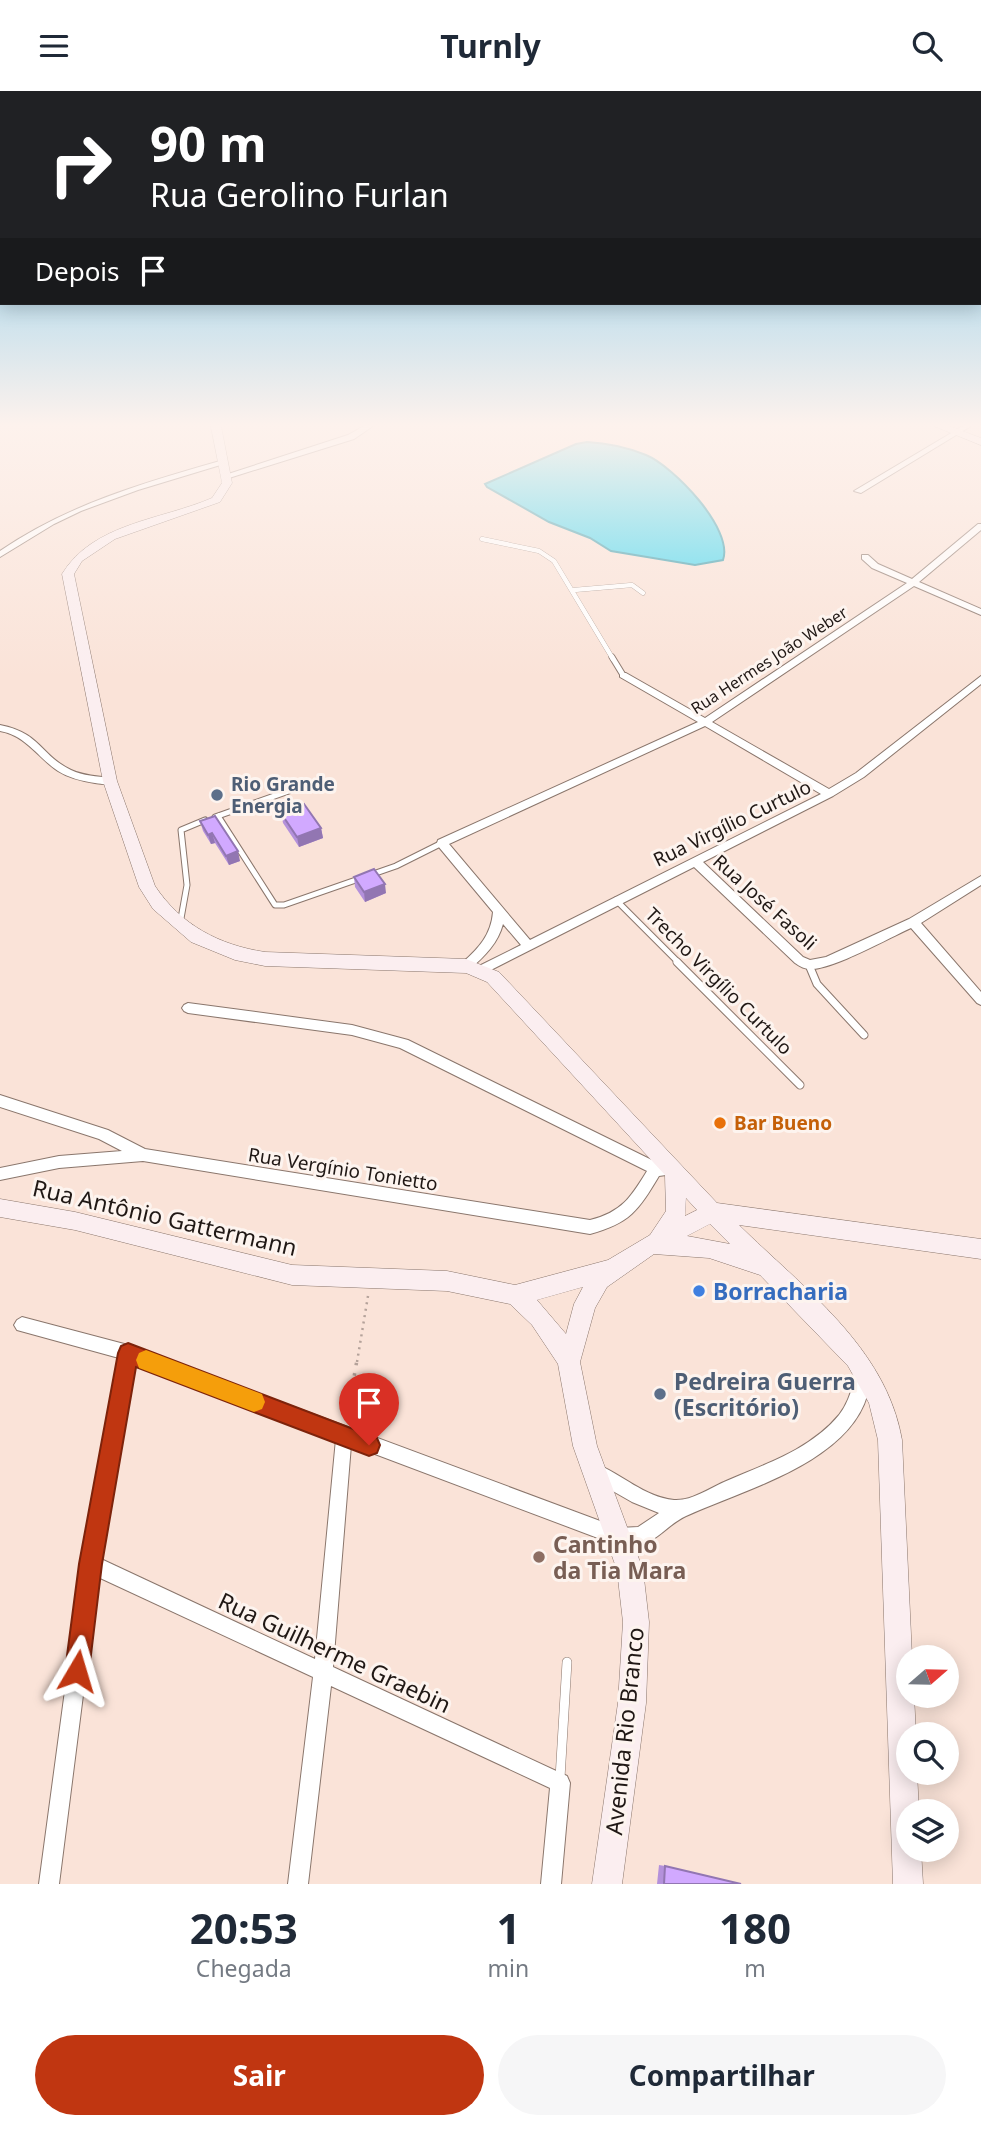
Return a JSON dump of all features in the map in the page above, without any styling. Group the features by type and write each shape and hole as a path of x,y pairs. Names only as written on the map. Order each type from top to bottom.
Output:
{"main road":[{"path":"189,510 99,542 80,554 71,565 68,581 110,781 147,887 159,905 180,926 216,948 265,959 473,968 493,977 665,1171 712,1212 847,1347 865,1370 887,1411 890,1440 908,1884"},
{"path":"652,1246 676,1213 665,1171"},
{"name":"Rua Antônio Gattermann","path":"0,1208 75,1221 292,1275 372,1275 447,1280 515,1295 609,1270"},
{"path":"712,1212 981,1249"},
{"name":"Avenida Rio Branco","path":"607,1884 632,1703 636,1622 630,1570 593,1469 573,1393 569,1362 585,1304 609,1270 712,1212"},
{"path":"652,1246 687,1244 710,1248 738,1255 773,1274"},
{"path":"515,1295 540,1315 556,1336 569,1362"}],"street":[{"path":"0,555 48,521 75,510"},
{"name":"Rua Hermes João Weber","path":"442,843 704,723 913,583 981,526"},
{"path":"865,557 875,566 981,612"},
{"path":"623,675 830,794"},
{"name":"Rua Virgílio Curtulo","path":"473,968 830,794 860,775 981,680"},
{"path":"0,728 34,740 58,766 69,772 110,781"},
{"path":"442,843 527,944"},
{"name":"Rua José Fasoli","path":"695,861 799,960 808,965"},
{"path":"808,965 828,961 913,922 981,880"},
{"path":"473,968 498,929 499,912"},
{"path":"913,922 981,1000"},
{"path":"188,1008 352,1030 403,1044 665,1171"},
{"path":"0,1101 91,1129 143,1155"},
{"name":"Rua Vergínio Tonietto","path":"0,1174 59,1162 143,1155 590,1227 613,1222 631,1209 665,1171"},
{"path":"22,1325 128,1353 619,1537 640,1536 682,1508 819,1448 847,1422 862,1393 865,1370"},
{"path":"49,1884 91,1564 128,1353"},
{"path":"298,1884 323,1674 344,1436"},
{"path":"593,1469 621,1488 649,1500 682,1508"},
{"name":"Rua Guilherme Graebin","path":"91,1564 560,1783"},
{"path":"551,1884 560,1783"}],"lane":[{"path":"482,539 540,551 554,561 623,675"},
{"path":"574,590 632,585 643,593"},
{"path":"180,926 187,885 181,829 317,781"},
{"path":"218,816 275,905 284,905 373,875 442,843"},
{"name":"Trecho Virgílio Curtulo","path":"616,899 800,1085"},
{"name":"Rua José Fasoli","path":"808,965 817,984 864,1035"},
{"path":"560,1783 567,1662"}],"path":[{"path":"344,1436 372,1275"}],"water":[{"path":"527,510 706,510 724,547 723,560 695,565 611,551 590,538 549,522"}],"building":[{"path":"304,804 321,828 297,837 281,813"},
{"path":"215,816 238,851 226,856 212,833 208,835 200,821"},
{"path":"374,869 385,884 364,892 354,877"},
{"path":"665,1866 741,1884 664,1884"}],"slow traffic":[{"path":"146,1360 254,1402"}],"place":[{"name":"Rio Grande Energia","path":"217,795"},
{"name":"Bar Bueno","path":"720,1123"},
{"name":"Borracharia","path":"699,1291"},
{"name":"Pedreira Guerra (Escritório)","path":"660,1394"},
{"name":"Cantinho da Tia Mara","path":"539,1557"}],"route":[{"path":"77,1671 91,1564 128,1353 369,1445"}]}
